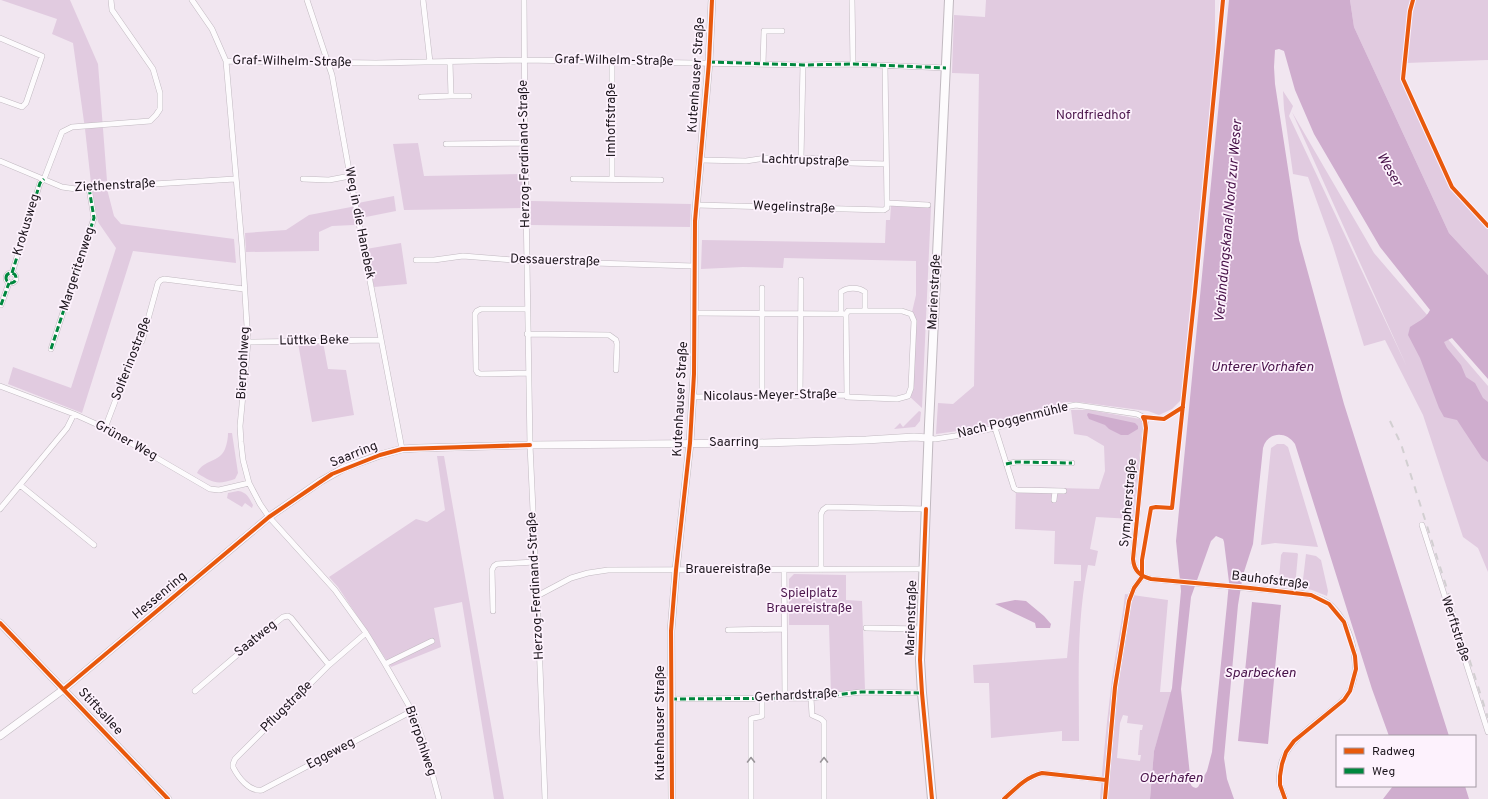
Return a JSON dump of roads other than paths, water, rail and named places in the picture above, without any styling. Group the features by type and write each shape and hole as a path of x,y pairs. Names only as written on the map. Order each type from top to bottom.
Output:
{"main road":[{"name":"Marienstraße","path":"932,799 920,660 928,438 949,0"}],"street":[{"name":"Krokusweg","path":"1,305 9,283 12,283 16,279 15,275 12,273 40,183 44,179 62,132 72,127 150,121 160,109 160,93 152,69 112,10 111,0"},
{"name":"Bierpohlweg","path":"192,0 212,29 226,61 235,179 242,246 248,342 240,432 243,460 250,483 260,504 269,517 335,590 366,633 385,664 412,711 424,743 439,799"},
{"name":"Weg in die Hanebek","path":"307,0 329,63 402,449"},
{"name":"Herzog-Ferdinand-Straße","path":"524,0 528,373 545,799"},
{"name":"Kutenhauser Straße","path":"672,799 671,631 690,443 693,397 696,205 709,62 712,0"},
{"path":"852,0 853,64"},
{"path":"423,1 430,62"},
{"path":"763,64 764,31 782,31"},
{"path":"0,38 42,56 26,103 22,107 0,99"},
{"name":"Graf-Wilhelm-Straße","path":"226,61 329,63 524,60 709,62 803,65 853,64 946,68"},
{"name":"Imhoffstraße","path":"612,61 612,179"},
{"path":"450,62 451,96"},
{"path":"801,158 803,65"},
{"path":"885,66 887,203 928,205"},
{"path":"421,97 469,96"},
{"path":"446,144 525,143"},
{"name":"Lachtrupstraße","path":"700,160 746,161 766,158 801,158 842,160 850,163 886,164"},
{"name":"Ziethenstraße","path":"0,161 68,188 235,179"},
{"path":"303,179 329,180 350,176"},
{"path":"573,179 661,180"},
{"name":"Margeritenweg","path":"51,349 94,218 88,188"},
{"name":"Wegelinstraße","path":"696,205 884,210 887,208 887,203"},
{"name":"Dessauerstraße","path":"416,260 434,260 463,256 526,261 694,266"},
{"name":"Solferinostraße","path":"105,428 135,350 142,340 158,283 161,280 164,279 244,289"},
{"path":"800,396 801,280"},
{"path":"762,288 762,396"},
{"path":"694,313 844,314 848,311 865,311 865,292 860,289 846,289 841,292 840,295 844,314 847,395"},
{"path":"527,309 481,309 475,314 475,330 476,370 478,373 528,373"},
{"name":"Nicolaus-Meyer-Straße","path":"693,397 847,395 847,397 900,399 908,396 912,388 914,317 911,314 902,311 865,311"},
{"path":"527,334 609,335 616,340 617,344 616,370"},
{"name":"Lüttke Beke","path":"248,342 381,340"},
{"name":"Grüner Weg","path":"0,386 74,414 105,428 210,489 218,490 250,483"},
{"name":"Nach Poggenmühle","path":"928,438 955,436 995,428 1060,408 1076,405 1128,412 1143,417"},
{"path":"0,509 67,428 74,414"},
{"name":"Sympherstraße","path":"1142,576 1135,569 1133,559 1146,428 1143,417"},
{"path":"995,428 1014,488 1017,490 1064,491"},
{"name":"Saarring","path":"269,517 332,474 380,455 402,449 530,445 759,443 914,437 928,438"},
{"path":"1006,464 1016,462 1072,463"},
{"path":"20,486 94,545"},
{"path":"1054,500 1055,491"},
{"path":"821,570 821,514 827,507 926,509"},
{"name":"Hessenring","path":"0,736 64,689 269,517"},
{"name":"Werftstraße","path":"1422,525 1488,732"},
{"path":"493,611 492,570 494,566 497,564 536,562"},
{"name":"Brauereistraße","path":"537,596 571,578 588,573 608,570 924,569"},
{"path":"784,570 786,698"},
{"path":"1105,799 1115,687 1129,601 1134,588 1142,576"},
{"name":"Bauhofstraße","path":"1142,576 1151,579 1245,587 1311,595 1327,602 1344,622 1355,656 1356,669 1350,691 1344,700 1294,741 1286,752 1280,776 1280,784 1285,799"},
{"name":"Saatweg","path":"195,691 258,637 283,618 288,616 329,665"},
{"name":"Stiftsallee","path":"0,623 168,799"},
{"path":"866,628 922,629"},
{"path":"728,630 784,629"},
{"name":"Pflugstraße","path":"249,787 234,771 233,762 329,665 366,633"},
{"path":"385,664 432,641"},
{"name":"Gerhardstraße","path":"671,699 811,698 861,692 922,693"},
{"path":"750,799 751,719 762,716 762,698"},
{"path":"811,698 812,715 823,720 824,722 824,799"},
{"name":"Eggeweg","path":"249,787 255,790 262,790 412,711"},
{"path":"1004,799 1022,781 1033,775 1042,773 1106,780"}],"water":[{"name":"Unterer Vorhafen","path":"1229,0 1350,0 1354,27 1449,233 1488,275 1488,379 1452,338 1444,342 1461,365 1466,377 1475,383 1483,398 1488,402 1488,462 1482,458 1457,420 1444,417 1439,408 1420,358 1408,335 1410,327 1424,318 1430,310 1380,247 1314,134 1295,90 1284,51 1279,49 1275,50 1275,84 1299,240 1344,404 1449,735 1389,735 1372,689 1295,444 1287,436 1277,435 1268,439 1263,448 1253,544 1243,575 1238,605 1224,758 1227,779 1234,799 1150,799 1154,751 1172,688 1181,591 1176,541","holes":["1216,536 1223,539 1229,582 1212,752 1207,771 1196,788 1191,785 1181,689 1191,597 1211,541"]},
{"path":"1088,413 1135,423 1138,426 1138,429 1128,435 1121,435 1109,429 1105,425 1089,419 1087,415"},
{"path":"1015,600 1026,601 1044,616 1051,624 1050,628 1036,628 1035,623 995,604"},
{"name":"Sparbecken","path":"1252,602 1281,605 1268,744 1238,741"},
{"path":"1392,787 1465,787 1469,799 1383,799"}],"railway":[{"path":"1390,421 1401,444 1488,718"}],"park label":[{"name":"Nordfriedhof","path":"1093,116"},
{"name":"Spielplatz Brauereistraße","path":"809,602"}],"water label":[{"name":"Weser","path":"1389,170"},
{"name":"Verbindungskanal Nord zur Weser","path":"1229,221"},
{"name":"Oberhafen","path":"1171,778"}]}
